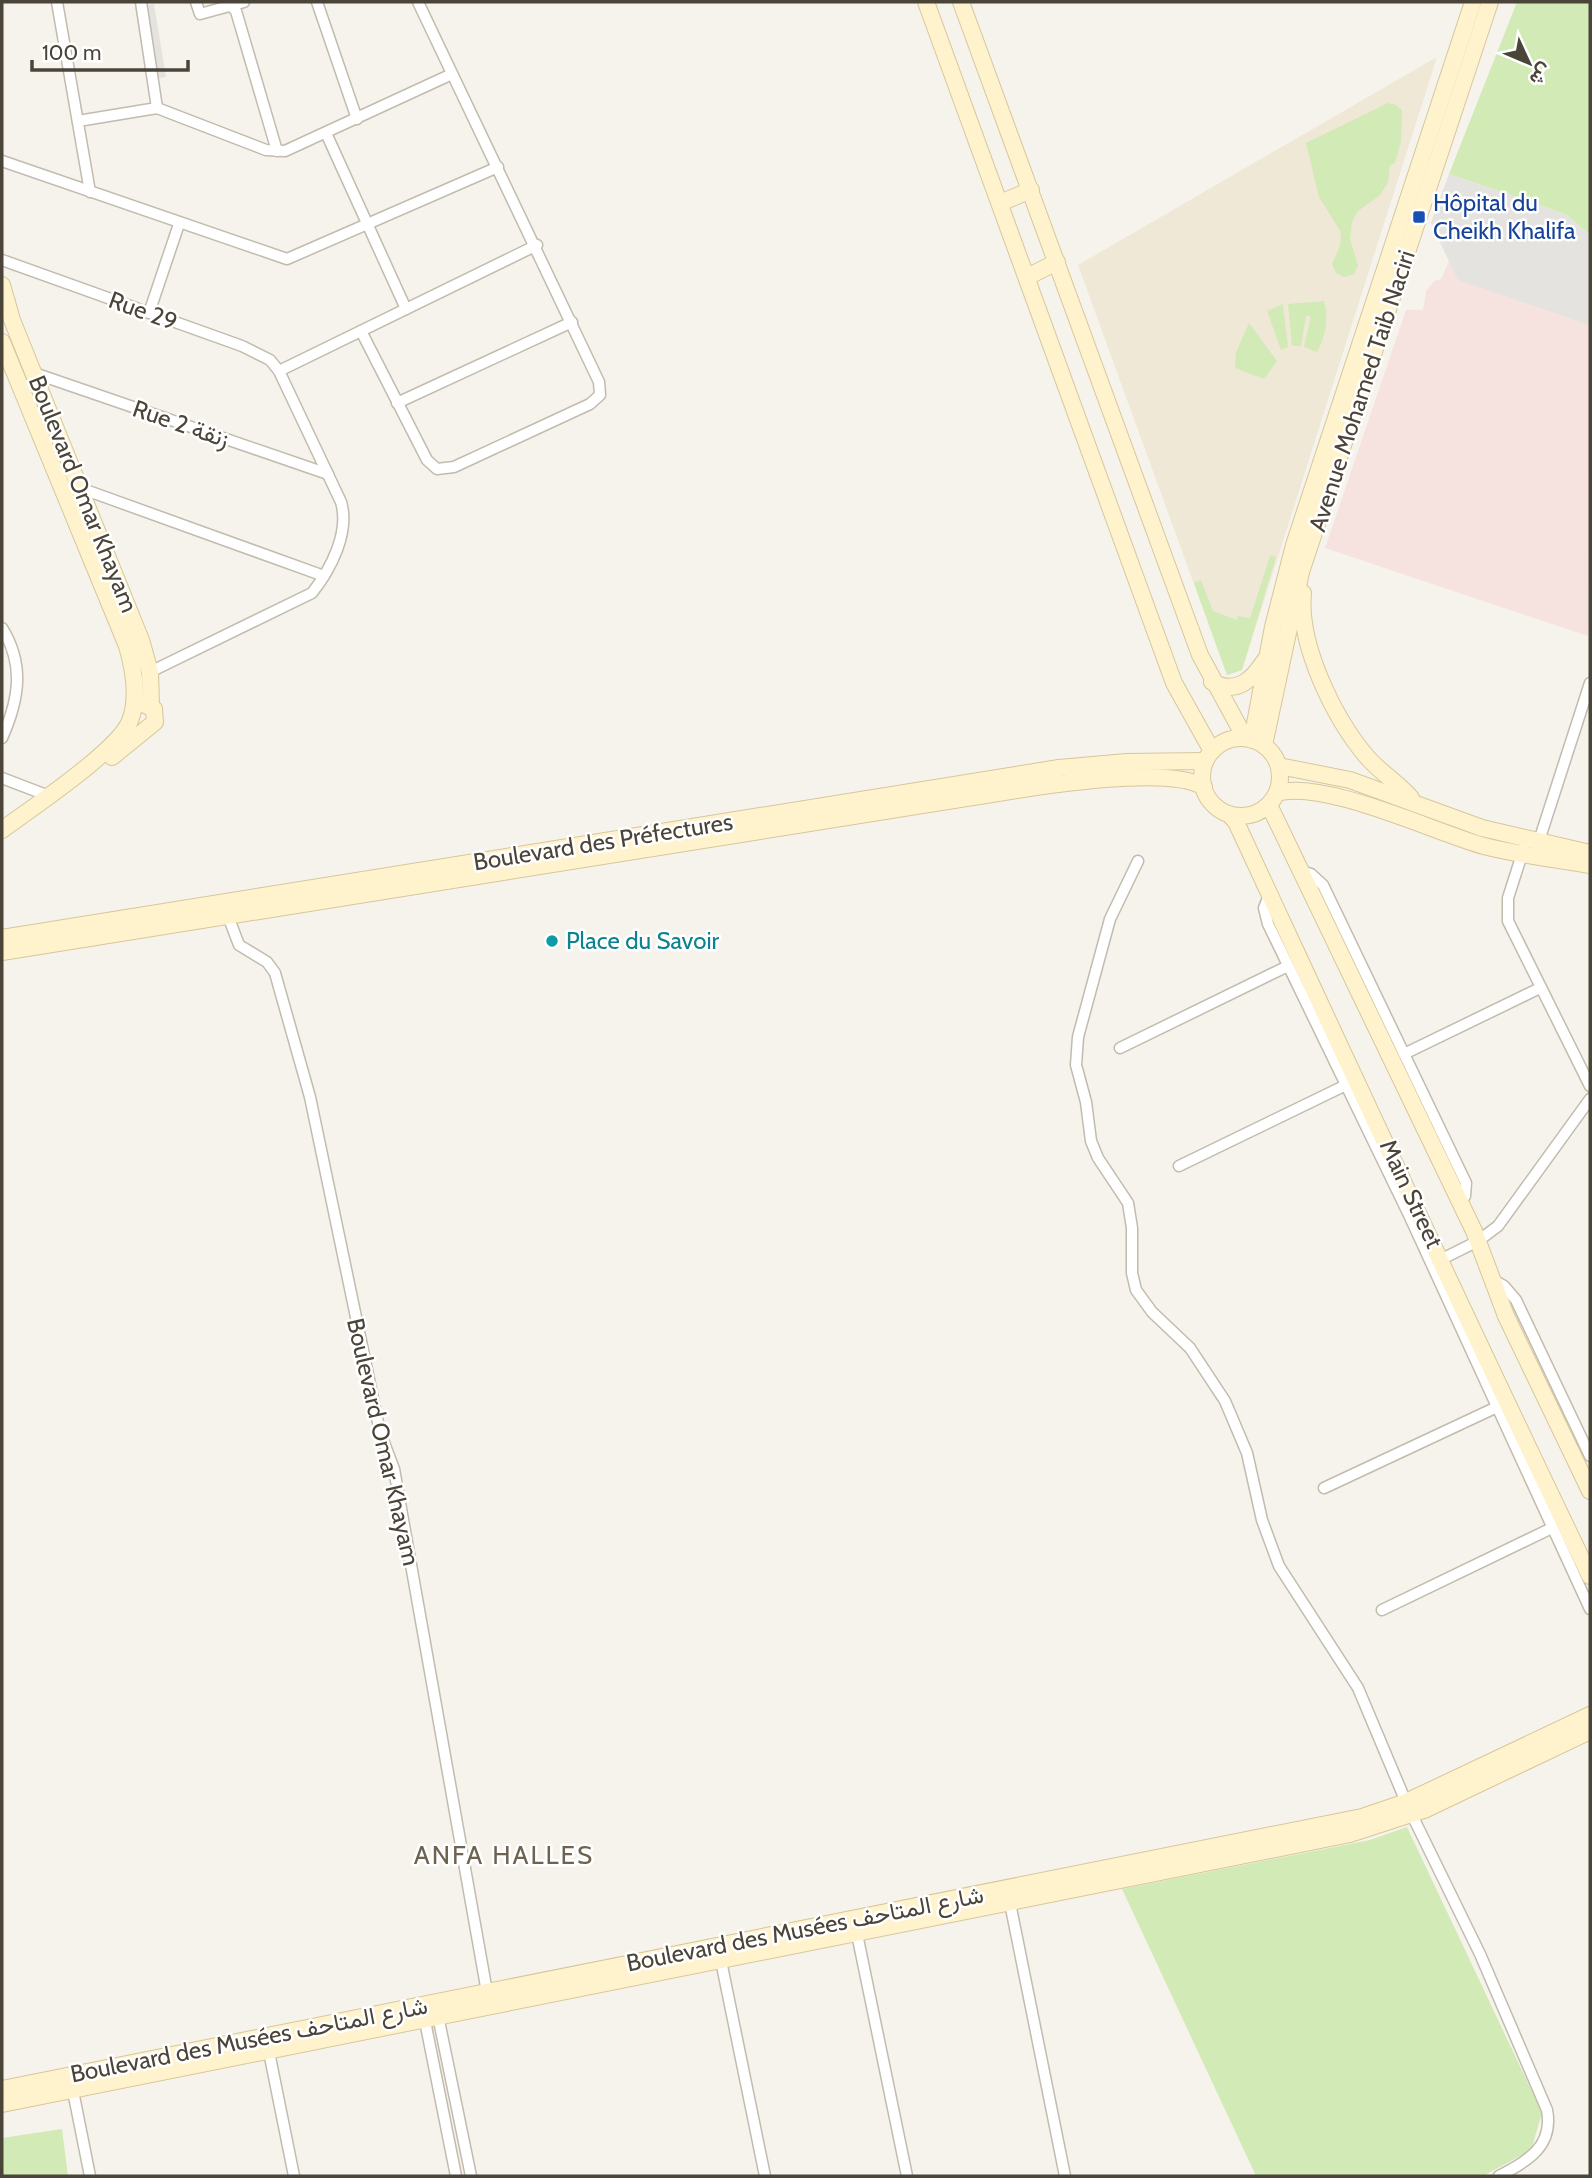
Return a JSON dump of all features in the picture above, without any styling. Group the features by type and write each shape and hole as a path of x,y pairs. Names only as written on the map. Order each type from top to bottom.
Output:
{"street":[{"path":"57,2 90,192"},
{"path":"141,2 157,108"},
{"path":"196,2 200,14 244,2"},
{"path":"317,2 357,119"},
{"path":"361,331 429,464 441,470 578,410 597,399 600,386 572,322 418,2"},
{"path":"926,2 1174,683 1209,756 1204,787 1213,803 1228,814 1250,815 1273,799 1298,790 1335,797 1483,845 1590,853"},
{"path":"961,2 1212,681 1254,741 1279,766 1350,780 1531,848 1590,866"},
{"name":"Avenue Mohamed Taib Naciri","path":"1254,741 1279,600 1299,527 1473,2"},
{"name":"Avenue Mohamed Taib Naciri","path":"1254,741 1301,572 1490,2"},
{"path":"231,6 236,11 277,151"},
{"path":"78,121 157,108 277,151 292,149 452,75"},
{"path":"326,133 406,309"},
{"path":"2,161 179,225 287,259 498,167"},
{"path":"1000,203 1031,190"},
{"path":"149,313 179,225"},
{"path":"150,672 303,600 312,593 324,576 338,544 344,514 279,370 537,245"},
{"name":"Rue 29","path":"2,260 242,346 270,360 279,370"},
{"path":"1027,277 1057,262"},
{"name":"Boulevard Omar Khayam","path":"2,285 12,320 131,613 150,672 151,706 156,713 155,722 136,719 135,686 127,646 2,342"},
{"path":"397,403 572,322"},
{"name":"Rue 2 زنقة","path":"34,373 328,474"},
{"path":"80,488 324,576"},
{"path":"1301,572 1304,632 1314,663 1360,748 1414,803"},
{"path":"2,628 16,656 18,688 2,738"},
{"path":"1212,681 1230,687 1246,683 1268,655"},
{"path":"1590,683 1531,848 1510,890 1506,913 1540,988 1590,1086"},
{"path":"2,841 85,781 136,719 139,704 151,706"},
{"path":"2,830 49,796 102,752 136,719"},
{"path":"1209,756 1231,739 1254,741"},
{"name":"Boulevard des Préfectures","path":"2,952 1059,768 1209,756"},
{"path":"1273,799 1279,766"},
{"path":"2,778 49,796"},
{"name":"Boulevard des Préfectures","path":"528,861 1084,781 1176,780 1195,782 1204,787"},
{"name":"Main Street","path":"1273,799 1301,871 1460,1202 1514,1333 1590,1491"},
{"name":"Main Street","path":"1228,814 1236,822 1270,893 1442,1259 1485,1357 1590,1576"},
{"path":"1138,861 1107,928 1076,1046 1077,1073 1086,1102 1091,1141 1098,1158 1124,1195 1130,1211 1131,1264 1136,1290 1152,1312 1190,1348 1225,1401 1247,1454 1262,1520 1279,1566 1358,1688 1409,1809 1480,1954 1547,2110 1548,2131 1538,2151 1499,2176"},
{"path":"1301,871 1311,874 1323,886 1466,1183 1465,1196 1460,1202"},
{"path":"1270,893 1264,914 1590,1609"},
{"name":"Boulevard des Préfectures","path":"2,938 233,911"},
{"name":"Boulevard Omar Khayam","path":"233,911 239,945 267,962 275,974 302,1065 377,1419 394,1469 487,1992"},
{"path":"1120,1048 1288,966"},
{"path":"1404,1054 1540,988"},
{"path":"1179,1166 1346,1085"},
{"path":"1442,1259 1478,1241 1505,1218 1590,1099"},
{"path":"1493,1280 1504,1286 1516,1300 1590,1456"},
{"path":"1324,1488 1497,1407"},
{"path":"1578,1430 1590,1424"},
{"path":"1382,1610 1552,1528"},
{"name":"Boulevard des Musées شارع المتاحف","path":"2,2104 71,2083 1409,1809 1590,1715"},
{"name":"Boulevard des Musées شارع المتاحف","path":"2,2089 71,2083 270,2052 430,2011 487,1992 719,1951 858,1934 1350,1834 1590,1731"},
{"path":"1010,1903 1065,2176"},
{"path":"858,1934 907,2176"},
{"path":"719,1951 765,2176"},
{"path":"430,2011 456,2176"},
{"path":"430,2011 471,2176"},
{"path":"270,2052 294,2176"},
{"path":"71,2083 90,2176"}],"shaded area":[{"path":"154,4 166,77 147,80 135,7"},
{"path":"1437,57 1242,670 1227,675 1078,265"},
{"path":"1449,174 1590,235 1588,636 1325,548 1406,310 1423,310 1426,291 1434,281 1441,279 1449,261 1431,223"},
{"path":"1449,174 1565,214 1590,235 1590,325 1458,280 1431,223"}],"green space":[{"path":"1517,2 1590,2 1590,235 1565,214 1449,174"},
{"path":"1388,103 1402,110 1401,141 1395,163 1390,165 1388,183 1379,196 1358,211 1352,222 1350,239 1358,265 1354,274 1344,277 1336,273 1332,264 1340,246 1341,232 1319,197 1306,143"},
{"path":"1324,301 1326,327 1317,352 1304,347 1311,316 1306,316 1301,346 1292,346 1288,304"},
{"path":"1283,304 1288,347 1281,350 1267,311"},
{"path":"1249,323 1277,361 1264,379 1235,368 1236,353"},
{"path":"1270,556 1276,557 1242,670 1227,675 1194,583 1201,580 1213,611 1237,620 1237,616 1250,618"},
{"path":"1407,1827 1542,2113 1531,2150 1483,2176 1256,2176 1122,1889 1370,1840"},
{"path":"62,2129 68,2176 2,2176 2,2138"}],"place":[{"name":"Hôpital du Cheikh Khalifa","path":"1419,217"},
{"name":"Place du Savoir","path":"552,941"}],"district":[{"name":"ANFA HALLES","path":"504,1855"}]}
